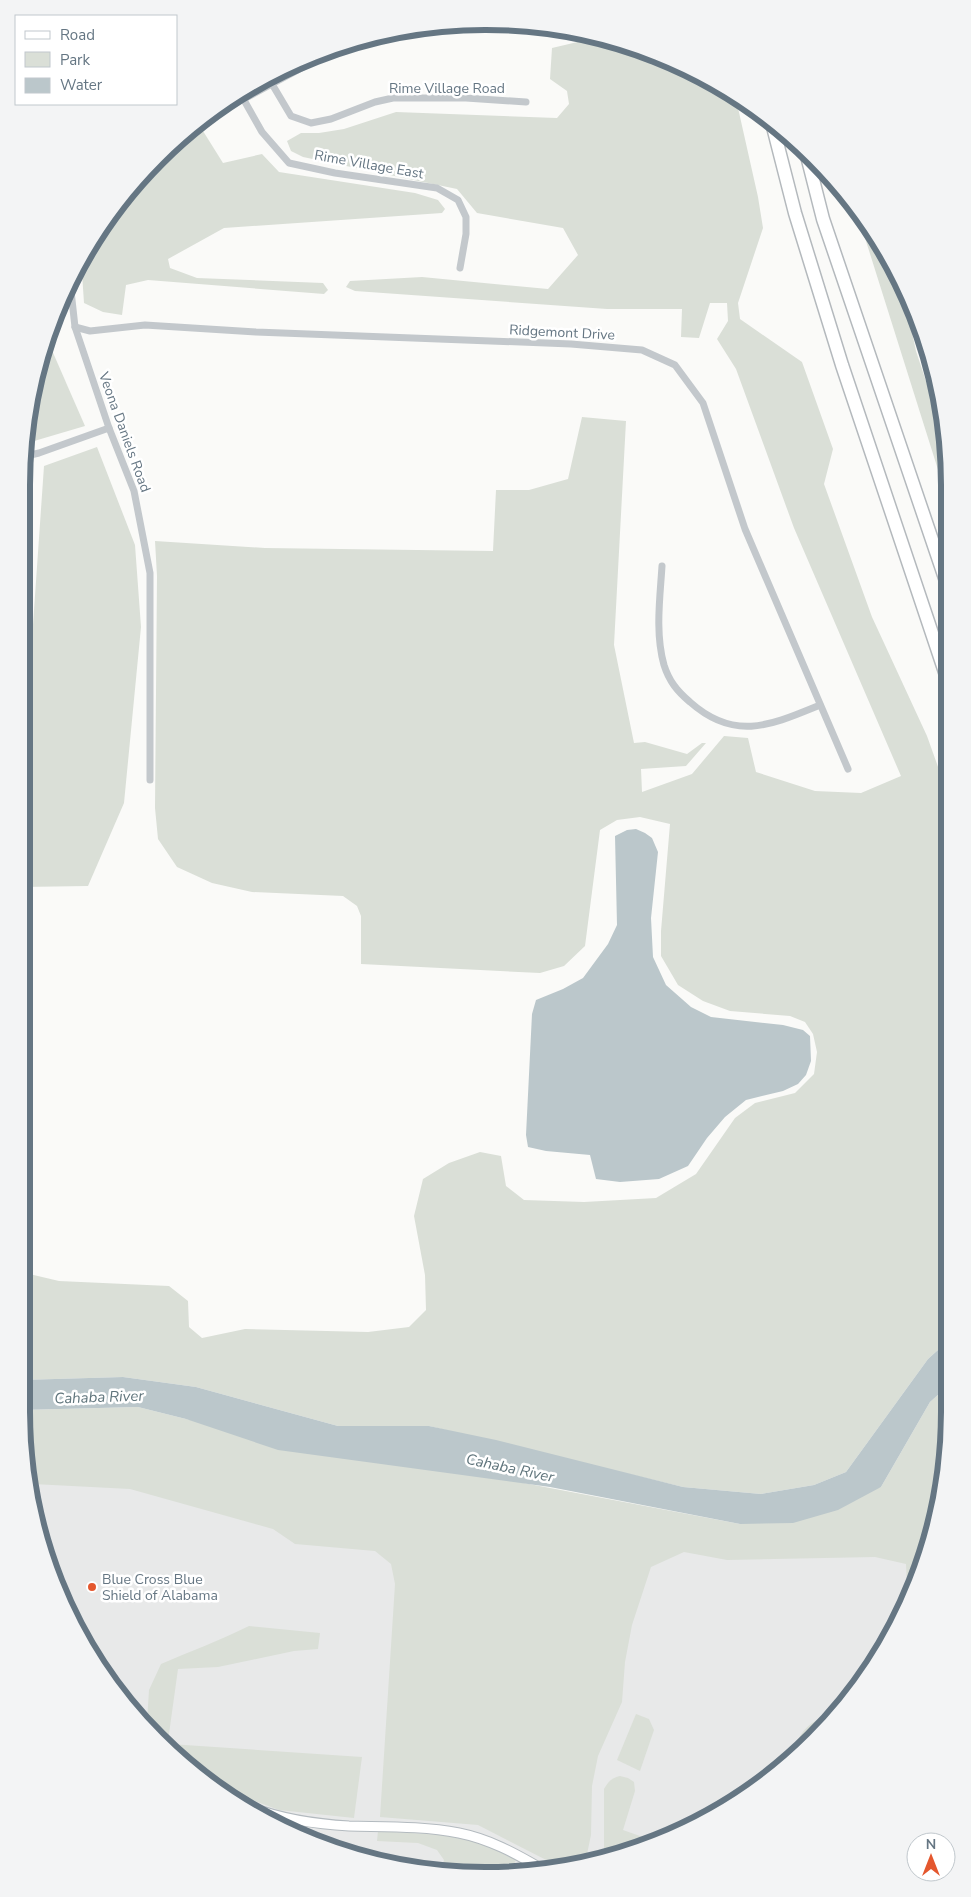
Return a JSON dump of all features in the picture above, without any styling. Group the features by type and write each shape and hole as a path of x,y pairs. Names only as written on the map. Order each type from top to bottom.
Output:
{"highway":[{"path":"774,133 795,213 830,327 941,660"},
{"path":"809,164 823,219 941,566"}],"street":[{"path":"268,86 289,75"},
{"name":"Rime Village Road","path":"272,84 291,116 311,123 331,119 375,102 393,98 466,98 526,102"},
{"name":"Rime Village East","path":"244,100 262,132 289,163 343,174 437,188 458,200 466,217 466,234 460,268"},
{"name":"Veona Daniels Road","path":"72,296 75,327 109,428 134,491 150,573 150,780"},
{"name":"Ridgemont Drive","path":"75,327 90,331 145,325 256,332 571,344 642,350 674,365 703,403 745,530 848,770"},
{"path":"31,455 109,428"},
{"path":"662,566 659,626 664,665 675,689 700,712 729,726 758,726 789,718 820,705"},
{"path":"274,1815 329,1824 440,1830 460,1833 504,1847 534,1864"}],"shaded area":[{"path":"31,1444 507,1542 923,1537 917,1558 894,1613 864,1665 847,1689 808,1734 763,1773 739,1790 687,1820 660,1832 632,1843 574,1858 545,1863 486,1867 426,1863 397,1858 339,1843 284,1820 232,1790 208,1773 163,1734 124,1689 107,1665 77,1613 54,1558 46,1529 39,1500"}],"green space":[{"path":"582,41 632,54 687,77 738,106 763,228 738,303 740,319 802,362 833,449 824,484 872,617 927,736 941,775 941,1347 928,1359 846,1472 814,1485 761,1494 683,1487 429,1426 338,1426 196,1387 123,1377 30,1380 30,1274 59,1281 169,1286 188,1301 189,1327 202,1338 245,1329 368,1332 409,1327 426,1310 425,1275 414,1216 423,1179 449,1163 480,1152 501,1156 506,1186 524,1200 584,1202 656,1198 696,1174 735,1118 755,1103 795,1093 814,1074 817,1052 813,1034 805,1022 790,1016 730,1011 703,1001 678,985 661,956 661,931 670,824 640,817 617,820 600,830 585,946 564,966 540,973 361,964 361,916 357,906 343,896 252,892 212,883 177,867 158,839 155,808 157,576 155,541 265,548 493,551 496,490 529,490 568,479 582,417 626,421 614,645 634,743 645,742 687,754 702,743 706,743 686,766 641,769 642,792 692,774 724,736 748,738 756,772 815,791 861,793 901,776 794,528 736,369 717,339 728,321 727,303 710,303 699,338 681,337 682,309 607,309 355,291 346,287 350,281 422,277 548,289 578,255 563,228 477,213 457,189 303,157 291,151 287,141 301,133 319,133 344,129 396,112 557,118 569,104 567,91 550,79 552,48"},
{"path":"202,129 223,163 262,154 279,172 415,193 438,200 445,209 442,213 224,228 168,259 170,268 197,278 323,283 328,290 324,294 148,280 126,285 122,315 103,312 84,303 82,275 107,232 124,208 163,163"},
{"path":"862,230 894,284 909,319 916,351 933,402 937,426 941,478"},
{"path":"51,349 85,426 32,442 39,397"},
{"path":"97,447 135,545 141,627 124,803 88,886 30,887 30,668 44,466"},
{"path":"941,1392 937,1471 925,1529 917,1558 907,1584 906,1564 875,1557 727,1560 684,1552 651,1567 632,1625 625,1662 622,1702 598,1756 592,1786 591,1835 587,1854 550,1862 478,1825 380,1817 395,1584 391,1564 375,1551 295,1544 273,1529 130,1489 36,1484 31,1441 30,1411 138,1407 186,1419 740,1524 881,1487 930,1402"},
{"path":"249,1626 320,1633 318,1649 294,1651 218,1667 178,1669 168,1739 147,1717 149,1690 161,1664"},
{"path":"636,1714 649,1719 654,1730 640,1771 617,1760"},
{"path":"821,1720 795,1746 800,1736 812,1723"},
{"path":"174,1744 362,1757 354,1818 279,1810 242,1796 232,1790 208,1773"},
{"path":"620,1776 634,1782 635,1791 623,1830 645,1838 604,1851 604,1789 614,1778"},
{"path":"378,1831 442,1835 475,1840 516,1860 513,1866 443,1865 444,1860 437,1850 418,1843 377,1841"}],"water":[{"path":"636,829 652,838 658,852 651,918 653,957 666,985 691,1007 711,1017 783,1025 803,1030 810,1036 811,1061 806,1075 798,1084 783,1091 746,1100 725,1117 707,1138 688,1166 659,1179 620,1182 596,1179 590,1155 546,1151 528,1147 526,1135 532,1014 536,1000 583,978 608,944 617,925 615,836 627,830"},
{"name":"Cahaba River","path":"941,1347 941,1392 930,1402 881,1487 838,1510 793,1523 740,1524 550,1487 278,1450 186,1419 138,1407 30,1410 30,1380 123,1377 196,1387 338,1426 429,1426 496,1440 683,1487 761,1494 814,1485 846,1472 928,1359"}],"place":[{"name":"Blue Cross Blue Shield of Alabama","path":"92,1587"}]}
